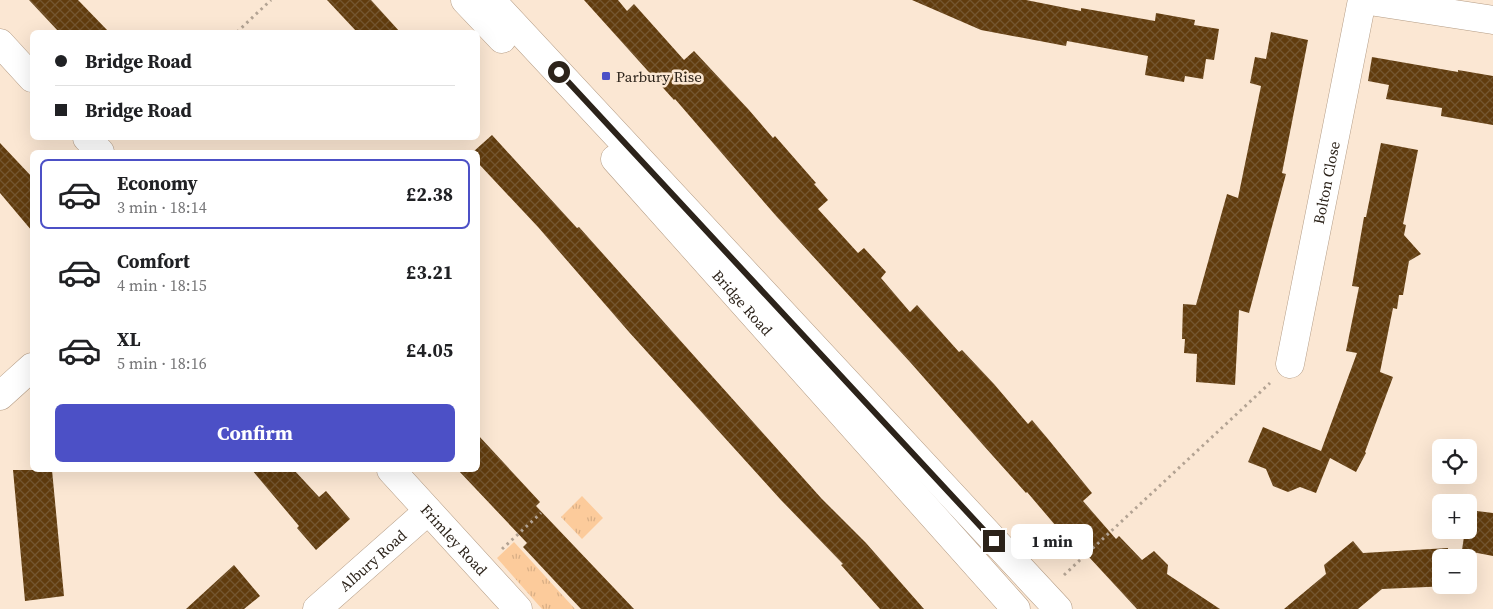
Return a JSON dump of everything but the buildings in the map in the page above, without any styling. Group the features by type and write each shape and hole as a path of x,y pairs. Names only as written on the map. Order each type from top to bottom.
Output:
{"street":[{"name":"Bridge Road","path":"465,0 573,112 1016,609"},
{"name":"Bridge Road","path":"491,0 1051,601"},
{"path":"1362,0 1493,20"},
{"name":"Bolton Close","path":"1290,364 1362,0"},
{"path":"0,43 30,76"},
{"path":"89,140 98,150"},
{"path":"0,396 30,369"},
{"name":"Frimley Road","path":"393,472 518,609"},
{"name":"Albury Road","path":"317,609 428,511"}],"path":[{"path":"239,30 271,0"},
{"path":"1051,601 1290,364"},
{"path":"481,568 541,513"}],"green space":[{"path":"582,496 603,518 582,539 561,517"},
{"path":"514,542 575,609 542,609 497,558"}],"place":[{"name":"Parbury Rise","path":"606,76"}],"route":[{"path":"559,72 994,541"}]}
